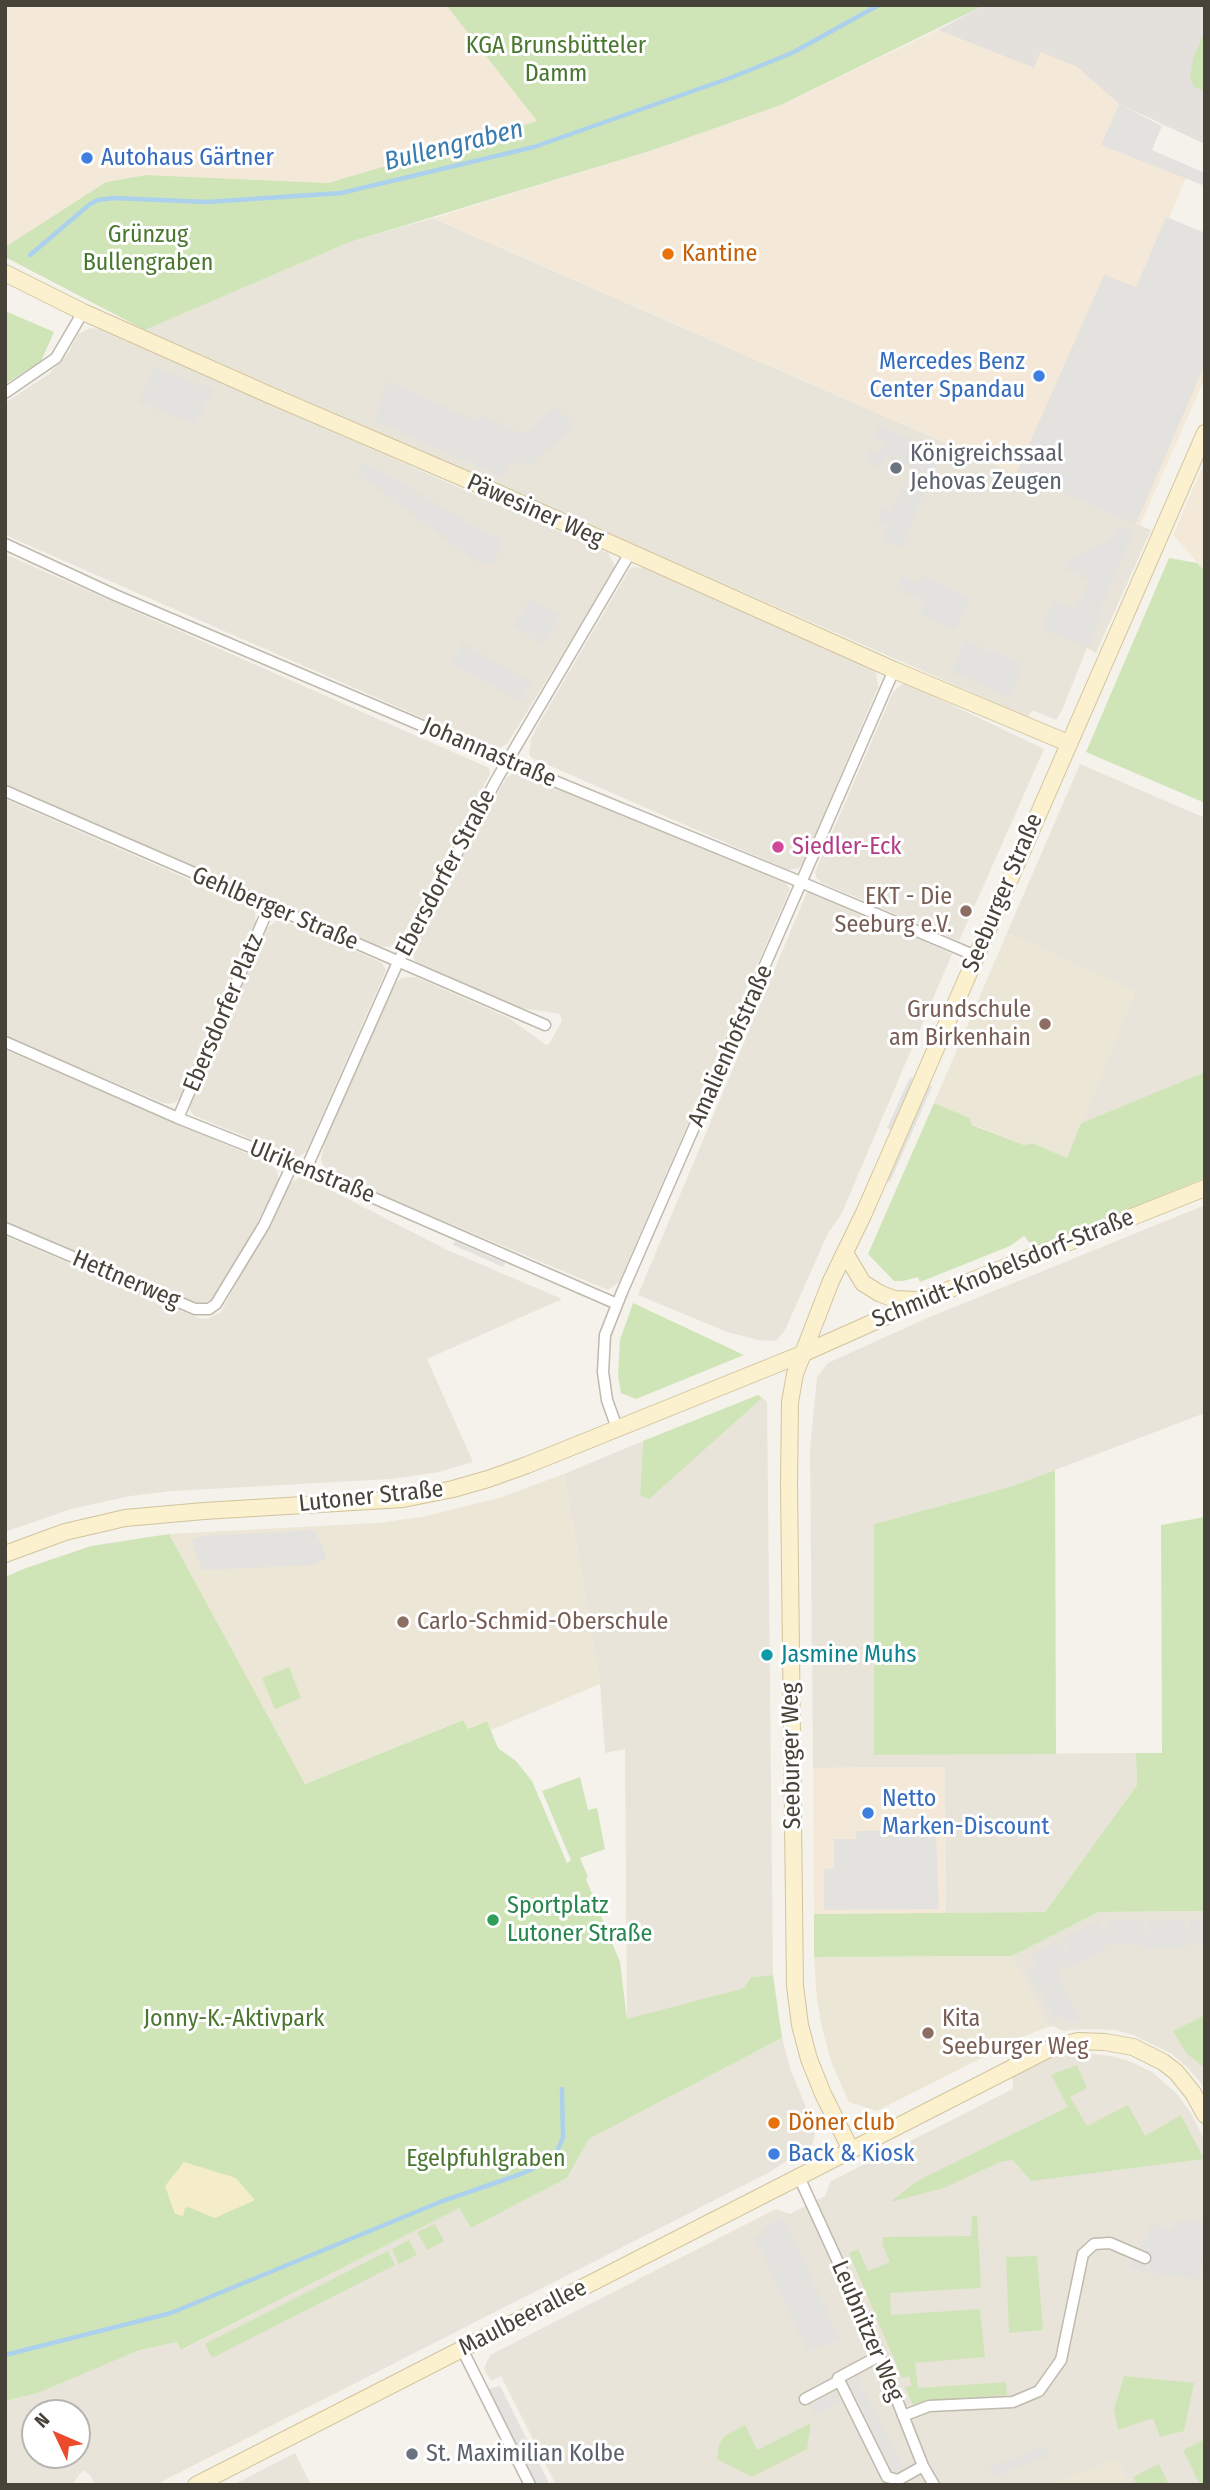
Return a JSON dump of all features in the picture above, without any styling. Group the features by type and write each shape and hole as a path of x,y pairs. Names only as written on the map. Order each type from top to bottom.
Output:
{"street":[{"name":"Päwesiner Weg","path":"5,273 83,312 894,670 1068,743"},
{"path":"5,393 56,358 83,312"},
{"name":"Seeburger Straße","path":"802,1354 831,1280 1205,433"},
{"name":"Johannastraße","path":"5,544 115,595 976,956"},
{"name":"Ebersdorfer Straße","path":"306,1169 372,1015 398,962 508,761 630,553"},
{"name":"Amalienhofstraße","path":"617,1428 607,1400 603,1372 605,1335 894,670"},
{"name":"Gehlberger Straße","path":"5,791 545,1025"},
{"name":"Ebersdorfer Platz","path":"178,1118 269,907"},
{"name":"Ulrikenstraße","path":"5,1042 178,1118 293,1163 617,1304"},
{"name":"Hettnerweg","path":"5,1228 195,1309 209,1309 216,1304 264,1225 293,1163"},
{"name":"Schmidt-Knobelsdorf-Straße","path":"802,1354 923,1300 1205,1188"},
{"path":"845,1253 863,1283 879,1293 894,1299 923,1300"},
{"name":"Lutoner Straße","path":"5,1554 65,1532 125,1518 416,1497 507,1473 802,1354"},
{"name":"Seeburger Weg","path":"802,1354 790,1402 794,1973 800,2025 809,2059 822,2094 850,2150"},
{"name":"Maulbeerallee","path":"196,2485 1040,2053 1078,2041 1133,2047 1163,2062 1186,2083 1205,2115"},
{"name":"Leubnitzer Weg","path":"799,2177 879,2356 923,2466 934,2485"},
{"path":"903,2416 929,2406 1013,2402 1039,2391 1061,2360 1083,2254 1094,2245 1110,2243 1144,2258"},
{"path":"462,2349 530,2485"},
{"path":"805,2399 879,2356"},
{"path":"839,2381 887,2477 898,2480 923,2466"}],"shaded area":[{"path":"5,5 446,5 537,121 328,183 146,175 106,182 5,247"},
{"path":"985,5 1205,5 1205,144 1119,104 1077,67 1041,52 1034,68 938,30"},
{"path":"938,30 1034,68 1041,51 1077,67 1119,104 1102,145 1186,178 1169,218 1205,233 1205,378 1140,525 1016,474 434,218 650,151 781,105"},
{"path":"1119,104 1162,126 1152,150 1205,173 1205,186 1101,145"},
{"path":"1166,217 1205,233 1205,364 1136,524 1016,474 1104,275 1136,287"},
{"path":"433,218 1016,474 1151,530 1096,653 1087,648 1056,720 1032,710 1028,717 145,330 350,242"},
{"path":"90,328 99,329 608,553 615,566 614,571 507,744 496,750 5,535 5,403 49,374 69,352 78,334"},
{"path":"154,368 214,389 195,423 139,403"},
{"path":"386,381 477,421 481,414 523,434 555,406 575,426 529,466 510,461 501,477 375,421"},
{"path":"878,426 940,451 902,548 882,540 887,528 877,523 882,509 892,513 901,490 908,492 918,471 886,457 880,468 865,462 871,450 879,454 885,442 874,437"},
{"path":"1205,461 1205,571 1173,535"},
{"path":"365,462 501,541 495,563 476,562 357,473"},
{"path":"1118,526 1133,532 1100,610 1103,611 1088,648 1043,629 1054,600 1073,608 1076,600 1080,601 1089,581 1065,568 1070,559 1103,544 1115,533"},
{"path":"5,554 489,768 490,774 397,942 390,947 375,946 5,786"},
{"path":"633,567 644,568 876,673 878,687 799,868 788,870 532,758 529,754 531,739 538,725"},
{"path":"902,575 919,583 922,576 970,598 955,630 920,614 925,602 896,588"},
{"path":"530,599 560,616 543,645 514,627"},
{"path":"964,640 1023,664 1009,698 952,672"},
{"path":"462,643 532,683 520,701 452,663"},
{"path":"902,684 908,684 1044,749 959,941 822,883 816,877 815,872 893,692"},
{"path":"1080,764 1205,818 1205,1072 1081,1123 1135,992 1007,933"},
{"path":"513,773 785,882 790,889 619,1282 608,1290 329,1173 321,1159 327,1133 377,1015 402,978 416,977 509,1018 546,1045 562,1021 560,1014 516,1007 421,966 415,961 413,954 414,944 506,778"},
{"path":"5,799 252,907 255,911 256,924 176,1102 161,1102 5,1036"},
{"path":"807,892 952,954 841,1215 828,1233 785,1330 776,1341 758,1340 727,1332 638,1295"},
{"path":"279,919 381,962 386,970 306,1152 297,1158 195,1116 189,1106 267,928"},
{"name":"Grundschule am Birkenhain","path":"1007,933 1135,992 1067,1158 1032,1143 1024,1145 972,1124 970,1118 934,1103"},
{"path":"5,1050 269,1163 277,1170 279,1183 212,1300 198,1304 192,1302 5,1222"},
{"path":"910,1077 914,1079 891,1130 887,1128"},
{"path":"928,1085 932,1087 890,1182 886,1180"},
{"path":"301,1177 445,1249 562,1299 427,1359 473,1462 439,1472 391,1479 173,1491 130,1496 71,1509 5,1532 5,1236 198,1318 206,1319 221,1312 290,1183"},
{"path":"1205,1205 1205,1413 1013,1486 874,1524 874,1755 1136,1753 1137,1785 1045,1912 946,1913 944,1767 813,1768 810,1449 817,1377 828,1363 925,1319"},
{"path":"455,1241 505,1263 503,1267 453,1245"},
{"path":"762,1398 767,1402 773,1975 751,1977 744,1988 627,2020 625,1749 605,1753 600,1684 564,1474 643,1441 640,1494"},
{"name":"Carlo-Schmid-Oberschule","path":"564,1474 600,1684 491,1730 487,1721 467,1729 462,1720 305,1784 169,1534 377,1523 422,1517 499,1498"},
{"path":"315,1530 327,1558 313,1565 202,1570 191,1540 201,1536"},
{"path":"945,1767 946,1913 814,1914 813,1768"},
{"path":"936,1830 939,1909 824,1910 824,1869 834,1868 834,1839 856,1839 856,1831"},
{"path":"1205,1911 1205,2088 1172,2054 1133,2035 1115,2030 1063,2031 1053,2026 1048,2027 1012,1956 1099,1912"},
{"path":"1144,1920 1144,1932 1148,1931 1148,1921 1184,1920 1185,1931 1189,1930 1189,1920 1205,1920 1205,1943 1188,1943 1188,1947 1142,1948 1141,1944 1104,1945 1105,1949 1066,1969 1061,1967 1057,1972 1057,1977 1079,2019 1069,2022 1063,2015 1054,2019 1042,1997 1050,1992 1049,1989 1039,1993 1027,1969 1036,1964 1032,1955 1060,1941 1065,1950 1068,1949 1064,1939 1096,1922 1101,1931 1107,1931 1107,1921"},
{"name":"Kita Seeburger Weg","path":"1012,1956 1048,2027 877,2111 849,2102 832,2064 822,2028 814,1957"},
{"path":"782,2038 791,2071 816,2131 812,2145 768,2173 155,2485 95,2485 90,2475 83,2470 72,2485 5,2485 5,2401 38,2393 140,2350 177,2342 182,2350 459,2207 471,2228 567,2178 589,2139"},
{"path":"1066,2053 1072,2056 1111,2056 1152,2072 1176,2093 1191,2113 1205,2141 1205,2485 556,2485 501,2376 491,2381 484,2369 490,2355 776,2209 790,2214 825,2196 831,2181 1013,2089 1012,2076"},
{"path":"784,2219 839,2338 808,2352 755,2237 764,2233 762,2229"},
{"path":"1177,2221 1205,2222 1205,2246 1198,2280 1129,2269 1153,2224 1172,2230"},
{"path":"857,2378 903,2468 894,2473 848,2382"},
{"path":"500,2386 550,2485 537,2485 488,2389"},
{"path":"836,2392 841,2402 815,2415 810,2405"},
{"path":"1045,2446 1048,2456 993,2477 990,2467"},
{"path":"295,2453 311,2485 233,2485"},
{"path":"1117,2459 1130,2485 1048,2485"}],"green space":[{"name":"Grünzug Bullengraben","path":"446,5 985,5 781,105 650,151 350,242 145,330 5,257 5,247 106,182 146,175 328,183 537,121"},
{"path":"1205,31 1205,91 1194,87 1190,78 1193,58"},
{"path":"5,311 54,332 41,361 5,384"},
{"path":"1169,558 1197,563 1205,571 1205,803 1086,752"},
{"path":"1205,1072 1205,1178 1034,1248 1024,1236 1010,1246 920,1282 918,1277 894,1281 868,1254 934,1103 970,1118 972,1125 1024,1145 1032,1143 1067,1158 1081,1123"},
{"path":"633,1303 744,1355 636,1399 621,1393 618,1375 620,1340"},
{"path":"758,1395 762,1398 649,1499 640,1495 643,1441"},
{"path":"1055,1470 1056,1754 874,1755 874,1524 1013,1486"},
{"path":"1205,1517 1205,1911 1099,1912 1012,1956 814,1957 814,1914 1045,1912 1137,1785 1136,1753 1162,1753 1161,1525"},
{"name":"Jonny-K.-Aktivpark","path":"169,1534 305,1784 463,1720 468,1729 487,1721 498,1748 516,1761 532,1781 567,1863 571,1860 542,1791 580,1777 588,1810 597,1808 605,1849 580,1858 620,1962 627,2019 744,1988 751,1977 773,1975 782,2038 589,2139 567,2178 471,2228 459,2208 181,2350 177,2342 140,2350 38,2393 5,2401 5,1577 91,1546"},
{"path":"289,1667 301,1698 275,1709 262,1678"},
{"path":"1205,2015 1205,2068 1186,2053 1173,2031"},
{"path":"1077,2065 1087,2088 1070,2097 1087,2126 1128,2105 1145,2136 1181,2115 1204,2159 1031,2181 1013,2160 1000,2162 944,2188 890,2202 919,2180 1068,2107 1051,2075"},
{"path":"972,2216 977,2216 980,2288 890,2293 891,2315 980,2309 985,2357 915,2363 918,2388 1006,2382 1007,2395 921,2402 913,2405 905,2387 912,2386 909,2376 902,2378 849,2253 858,2249 868,2271 890,2262 882,2244 883,2237 971,2236"},
{"path":"435,2224 444,2241 427,2250 417,2232"},
{"path":"409,2240 417,2255 399,2264 392,2249"},
{"path":"388,2251 395,2265 212,2358 205,2344"},
{"path":"1037,2256 1043,2330 1009,2333 1006,2257"},
{"path":"1124,2376 1194,2383 1184,2431 1160,2437 1153,2418 1118,2430 1114,2409"},
{"path":"811,2423 807,2449 752,2477 717,2459 719,2445 724,2436 745,2425 757,2450"},
{"path":"1205,2439 1205,2485 1200,2485 1183,2450"},
{"path":"1159,2464 1169,2485 1137,2485 1133,2477"}],"sand":[{"path":"184,2162 236,2178 255,2200 215,2218 188,2207 185,2208 183,2216 175,2214 165,2186"}],"waterway":[{"name":"Bullengraben","path":"30,255 98,200 113,198 207,202 341,193 534,147 730,78 792,53 879,5"},
{"name":"Egelpfuhlgraben","path":"5,2355 171,2313 440,2202 521,2174 554,2159 563,2137 562,2089"}],"place":[{"name":"Autohaus Gärtner","path":"87,158"},
{"name":"Kantine","path":"668,254"},
{"name":"Mercedes Benz Center Spandau","path":"1039,376"},
{"name":"Königreichssaal Jehovas Zeugen","path":"896,468"},
{"name":"Siedler-Eck","path":"778,847"},
{"name":"EKT - Die Seeburg e.V.","path":"966,911"},
{"name":"Grundschule am Birkenhain","path":"1045,1024"},
{"name":"Carlo-Schmid-Oberschule","path":"403,1622"},
{"name":"Jasmine Muhs","path":"767,1655"},
{"name":"Netto Marken-Discount","path":"868,1813"},
{"name":"Sportplatz Lutoner Straße","path":"493,1920"},
{"name":"Kita Seeburger Weg","path":"928,2033"},
{"name":"Döner club","path":"774,2123"},
{"name":"Back & Kiosk","path":"774,2154"},
{"name":"St. Maximilian Kolbe","path":"412,2454"}],"park label":[{"name":"KGA Brunsbütteler Damm","path":"556,60"}]}
